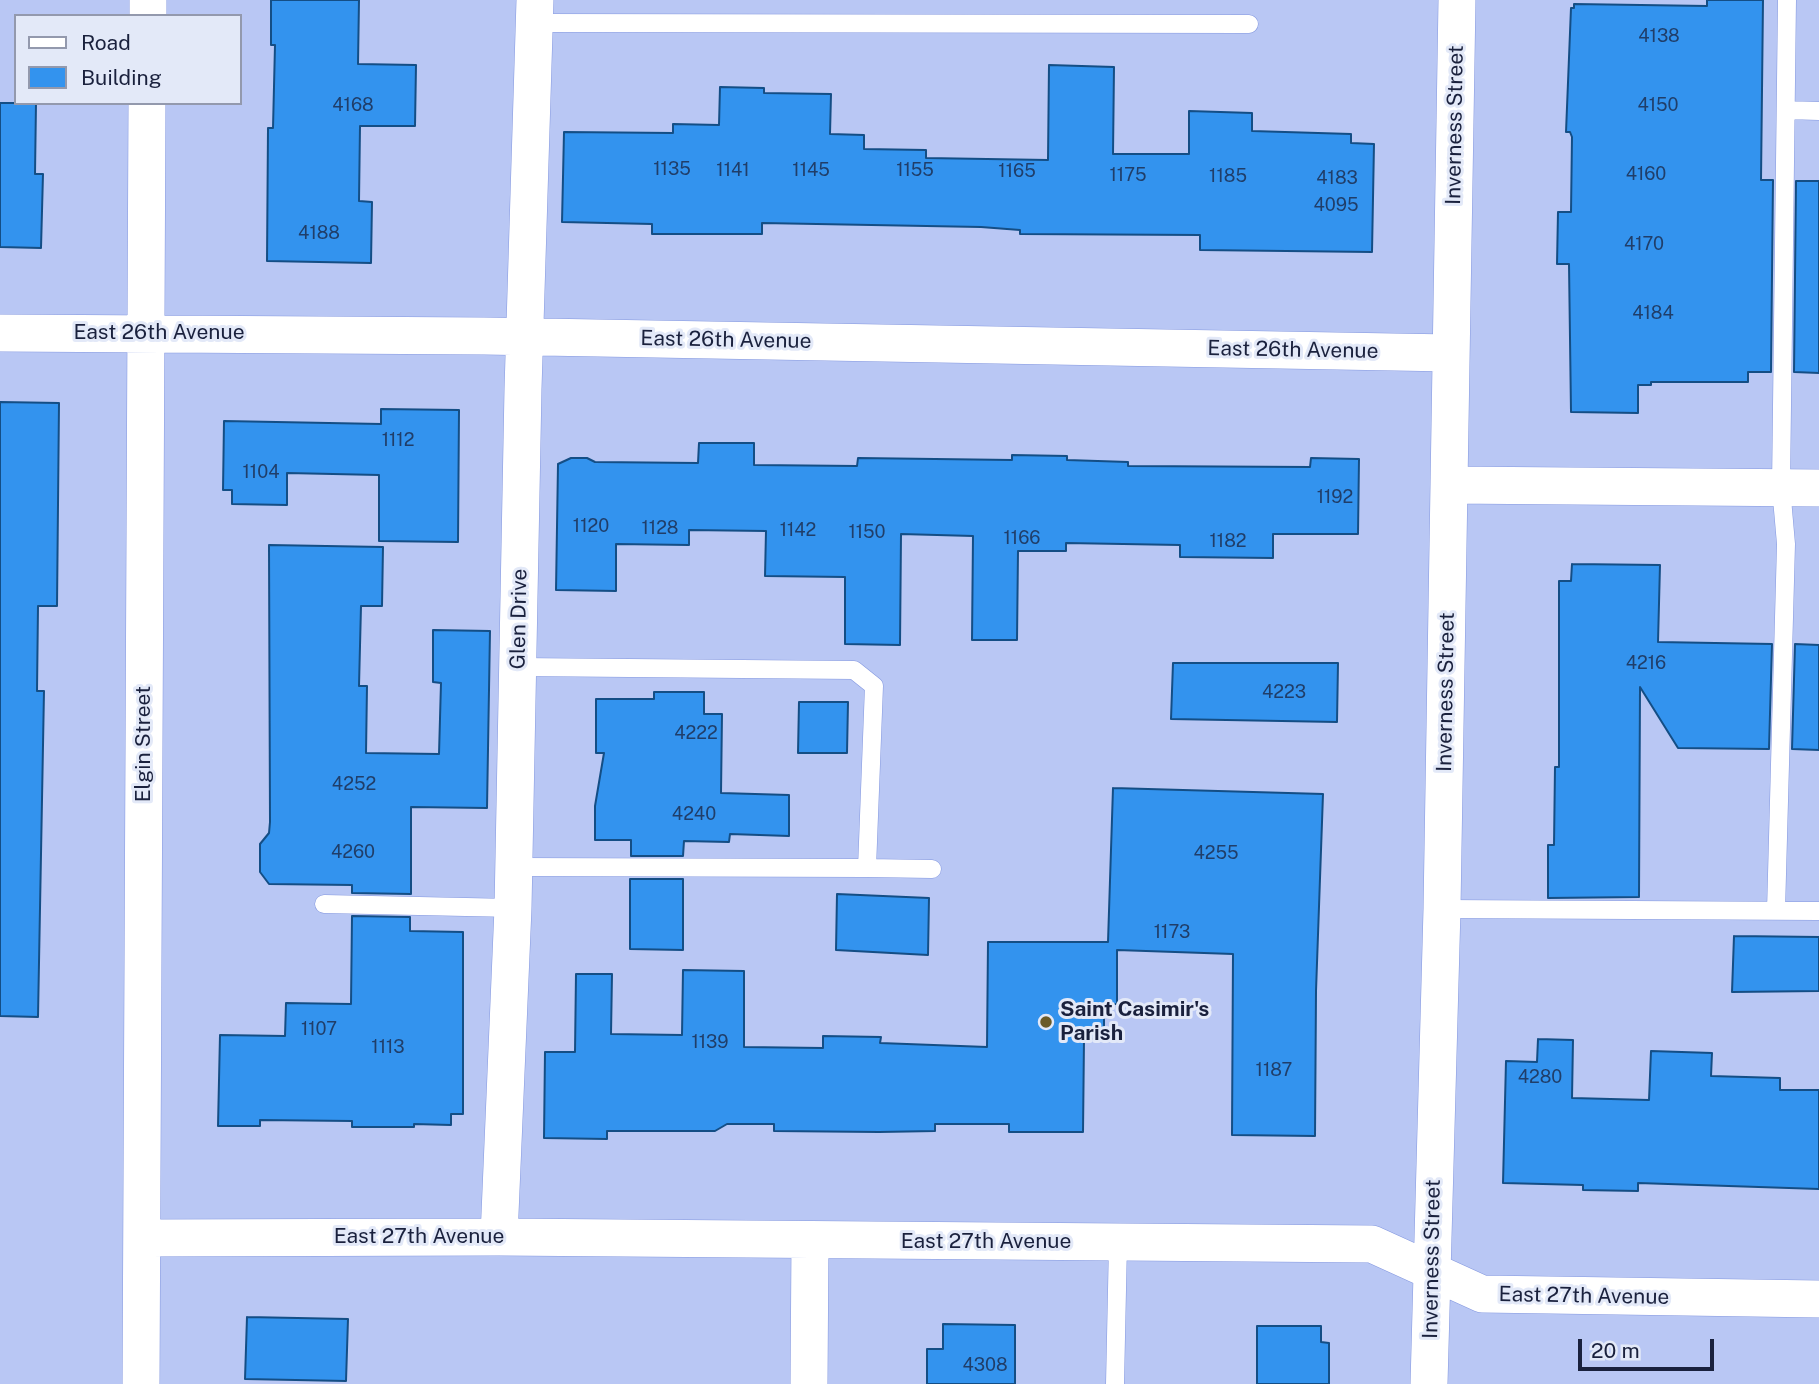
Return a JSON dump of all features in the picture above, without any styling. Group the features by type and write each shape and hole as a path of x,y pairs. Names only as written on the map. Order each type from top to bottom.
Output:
{"street":[{"name":"Inverness Street","path":"1429,1384 1442,909 1457,0"},
{"name":"Glen Drive","path":"499,1237 513,908 535,11"},
{"name":"Elgin Street","path":"141,1384 147,105"},
{"name":"East 26th Avenue","path":"0,332 526,337 1451,353"},
{"path":"1449,485 1819,488"},
{"name":"East 27th Avenue","path":"143,1238 499,1237 1372,1244 1482,1294 1819,1299"},
{"path":"809,1384 810,1240"}],"lane":[{"path":"1776,911 1786,544 1782,487 1787,0"},
{"path":"535,11 1249,24"},
{"path":"1786,110 1819,111"},
{"path":"517,667 854,670 874,685 867,868"},
{"path":"514,867 932,869"},
{"path":"324,904 513,908"},
{"path":"1442,909 1819,911"},
{"path":"1115,1384 1118,1242"}],"building":[{"path":"271,0 359,0 358,64 416,65 415,126 360,126 359,201 372,202 371,263 267,261 268,128 273,128 275,45 271,45"},
{"path":"1707,0 1763,0 1761,180 1773,180 1771,372 1748,372 1748,382 1651,382 1651,385 1638,385 1638,413 1571,412 1569,264 1557,264 1558,212 1571,212 1572,137 1570,132 1566,132 1571,8 1574,8 1574,4 1707,6"},
{"path":"1049,65 1114,67 1113,154 1189,154 1189,111 1252,113 1252,131 1351,134 1351,143 1374,144 1372,252 1200,250 1200,235 1020,234 1020,230 981,227 762,223 762,234 652,234 652,224 562,222 564,132 673,133 673,124 719,125 720,87 764,88 764,93 831,94 830,134 864,135 864,149 926,150 926,158 1048,160"},
{"path":"0,103 36,105 35,174 43,174 41,248 0,247"},
{"path":"1796,181 1819,181 1819,373 1794,372"},
{"path":"0,402 59,403 57,606 38,606 37,691 44,691 38,1017 0,1016"},
{"path":"381,409 459,410 458,542 379,541 379,475 287,473 287,505 232,504 232,490 223,490 224,421 381,424"},
{"path":"699,443 754,443 754,465 857,466 858,458 1012,460 1012,455 1067,456 1067,460 1128,462 1128,466 1310,467 1311,458 1359,459 1358,534 1273,534 1273,558 1180,557 1180,545 1066,543 1066,551 1018,551 1017,640 972,640 973,536 901,534 900,645 845,644 845,577 765,576 766,531 689,530 689,545 616,544 616,591 556,590 558,464 571,458 587,458 595,462 698,463"},
{"path":"269,545 383,547 382,606 361,606 359,686 367,686 366,753 439,754 441,683 433,682 433,630 490,631 487,808 411,807 411,894 352,893 352,885 269,884 260,872 260,844 269,833 270,822"},
{"path":"1572,564 1660,565 1658,642 1772,644 1769,749 1678,748 1640,687 1639,897 1548,898 1548,845 1554,845 1555,767 1559,767 1559,581 1571,581"},
{"path":"1795,644 1819,645 1819,750 1792,749"},
{"path":"1173,663 1338,663 1337,722 1171,719"},
{"path":"654,692 704,692 704,714 722,714 721,793 789,795 789,836 730,834 729,842 684,841 683,856 631,856 631,840 595,840 595,806 604,753 596,753 596,699 654,699"},
{"path":"799,702 848,702 847,753 798,753"},
{"path":"1113,788 1323,794 1316,991 1315,1136 1232,1135 1233,954 1117,950 1117,1004 1104,1004 1104,1039 1084,1039 1083,1132 1009,1132 1009,1124 935,1124 935,1131 879,1132 774,1131 774,1124 727,1124 715,1131 607,1131 607,1139 544,1138 545,1052 575,1052 576,974 612,974 611,1034 682,1035 683,970 744,971 744,1047 823,1048 823,1036 881,1037 880,1043 987,1047 988,942 1108,942"},
{"path":"630,879 683,879 683,950 630,949"},
{"path":"837,894 929,898 928,955 836,950"},
{"path":"352,916 410,917 410,931 463,932 463,1114 451,1114 451,1125 414,1124 414,1127 352,1127 352,1121 260,1120 260,1126 218,1126 220,1035 285,1036 286,1003 351,1004"},
{"path":"1734,936 1819,937 1819,991 1732,992"},
{"path":"1538,1039 1573,1040 1572,1098 1649,1100 1651,1051 1712,1053 1711,1076 1780,1078 1780,1090 1819,1090 1819,1189 1638,1183 1638,1191 1583,1190 1583,1185 1503,1183 1506,1061 1537,1062"},
{"path":"247,1317 348,1319 346,1381 245,1379"},
{"path":"943,1324 1015,1325 1015,1384 927,1384 927,1349 943,1349"},
{"path":"1257,1326 1321,1326 1321,1342 1329,1343 1329,1384 1257,1384"}],"place":[{"name":"Saint Casimir's Parish","path":"1046,1022"}]}
